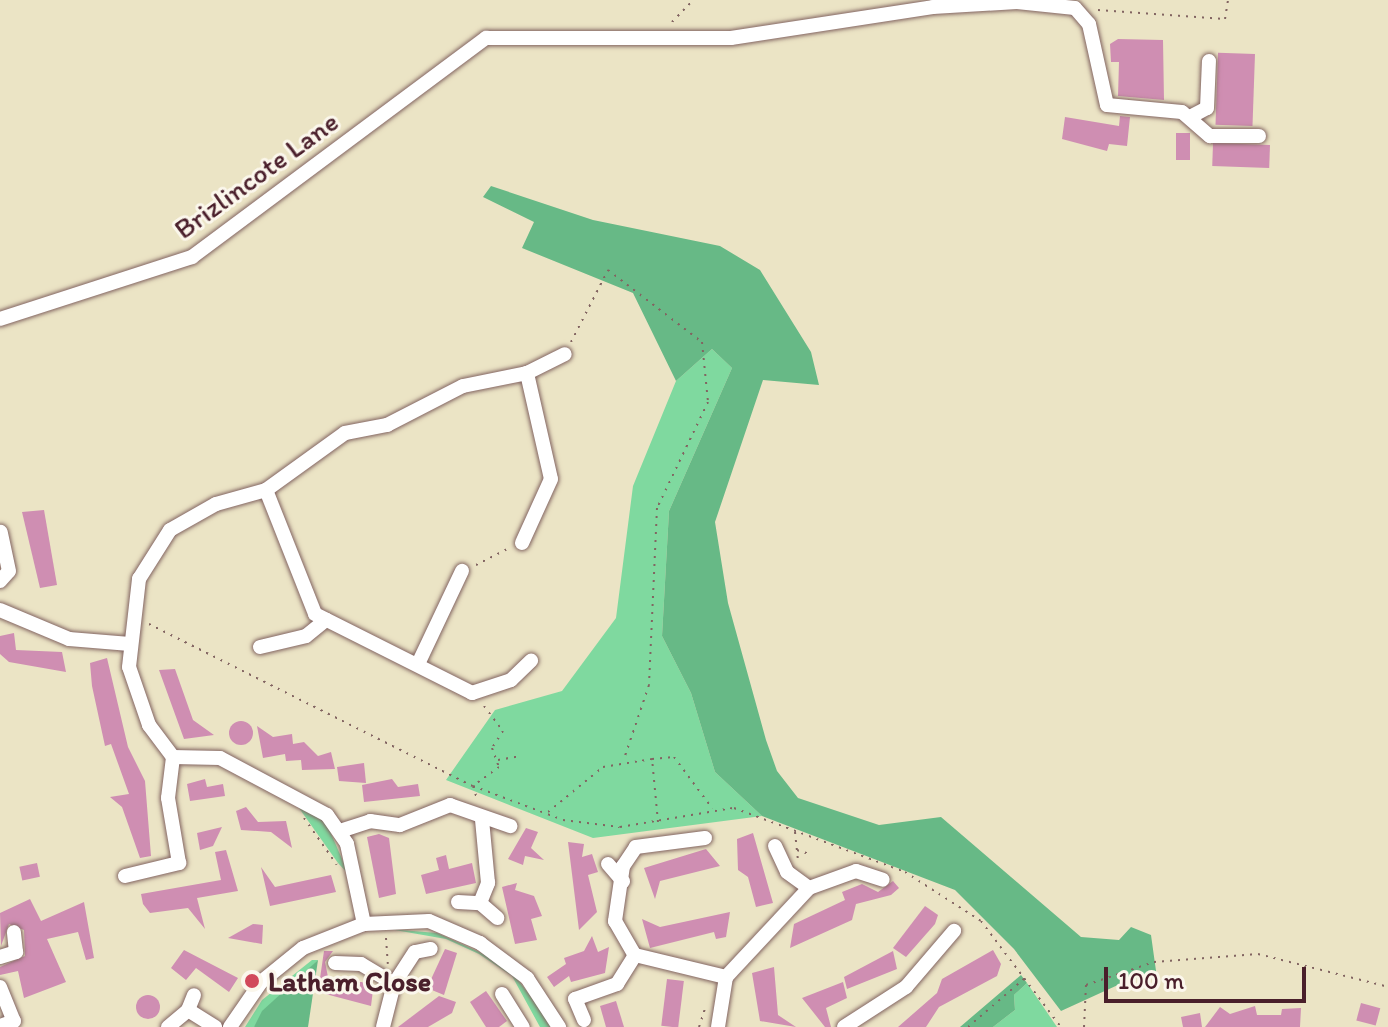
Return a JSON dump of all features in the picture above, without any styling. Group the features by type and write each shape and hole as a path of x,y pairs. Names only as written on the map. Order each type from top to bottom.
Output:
{"street":[{"name":"Brizlincote Lane","path":"0,319 192,257 486,38 521,34 731,38 933,7 1017,2 1075,8"},
{"path":"1075,8 1089,24 1089,48 1107,105 1190,117 1210,136 1259,136"},
{"path":"1190,117 1207,108 1209,61"},
{"path":"125,876 179,863 168,798 173,757 135,691 130,644 139,579 170,530 216,504 266,490 345,433 387,425 463,386 527,373 565,354"},
{"path":"522,543 551,479 527,373"},
{"path":"266,490 297,579 326,620 472,693 511,680 531,661"},
{"path":"1,532 9,577"},
{"path":"418,664 462,571"},
{"path":"0,610 69,639 130,644"},
{"path":"260,647 306,636 326,620"},
{"path":"173,757 220,758 301,796 340,831 364,924"},
{"path":"340,831 370,821 400,825 450,805 482,819 510,826"},
{"path":"480,903 488,883 482,819"},
{"path":"705,838 636,847 623,881 615,921 635,955 726,977"},
{"path":"775,846 787,872 809,888"},
{"path":"608,864 623,881"},
{"path":"718,1027 726,977 809,888 856,871 883,880"},
{"path":"458,902 480,903 497,918"},
{"path":"230,1027 280,964 326,936 382,921 429,921 480,943 527,978 559,1027"},
{"path":"844,1027 906,987 954,931"},
{"path":"0,957 16,952 14,932"},
{"path":"383,1027 394,984 415,952 431,949"},
{"path":"584,1020 575,999 617,984 635,955"},
{"path":"335,963 361,964 394,984"},
{"path":"0,987 14,1021 1,1023"},
{"path":"502,994 523,1027"},
{"path":"168,1027 188,1010 194,995"},
{"path":"188,1010 215,1027"}],"path":[{"path":"668,39 693,0"},
{"path":"1075,8 1225,19 1228,0"},
{"path":"565,354 608,270 702,342 708,402 657,508 649,685 624,759"},
{"path":"462,571 522,543"},
{"path":"133,626 153,623 186,637 473,786 547,813 620,827 713,809 734,808 905,872 963,904 1026,977 1061,1027"},
{"path":"472,693 501,723 492,748 497,761 496,771 473,786"},
{"path":"497,761 521,756"},
{"path":"547,813 624,759 674,757 713,809"},
{"path":"652,759 658,822"},
{"path":"473,786 482,819"},
{"path":"301,815 356,887"},
{"path":"795,832 799,864"},
{"path":"796,850 809,854"},
{"path":"382,921 394,984"},
{"path":"1084,1027 1086,985 1154,962 1258,954 1388,987"},
{"path":"968,1027 1026,977"}],"green space":[{"path":"491,186 593,220 720,246 760,270 811,352 819,385 763,380 715,522 728,603 766,740 777,771 798,798 879,825 941,817 1081,937 1119,940 1131,927 1151,935 1157,978 1131,979 1061,1011 1014,949 955,890 762,816 715,772 691,693 662,636 669,511 732,368 712,349 676,381 633,293 522,248 534,222 483,197"},
{"path":"712,349 732,368 669,511 662,636 691,693 715,772 762,816 593,838 446,780 495,710 562,691 616,618 633,486 676,381"},
{"path":"294,801 326,822 349,875 338,863"},
{"path":"389,929 437,933 486,955 515,976 554,1027 540,1027 512,976 479,954 446,939"},
{"path":"312,960 318,960 254,1027 245,1027 262,1000"},
{"path":"318,960 308,1027 254,1027 262,1011"},
{"path":"1021,975 1027,983 1014,995 1015,1010 993,1027 960,1027"},
{"path":"1027,983 1057,1027 993,1027 1015,1010 1014,995"}],"building":[{"path":"1118,39 1163,40 1164,100 1118,96 1119,62 1111,62 1110,44"},
{"path":"1218,53 1255,54 1252,126 1216,125"},
{"path":"1120,116 1130,117 1127,146 1109,144 1107,151 1062,139 1065,117 1119,126"},
{"path":"1176,133 1190,133 1190,160 1176,160"},
{"path":"1213,143 1270,145 1269,168 1212,166"},
{"path":"44,510 57,585 40,588 22,512"},
{"path":"14,633 16,650 62,652 66,672 9,662 0,654 0,636"},
{"path":"107,658 128,747 145,781 151,856 140,858 122,807 110,797 129,794 111,744 105,746 92,686 90,663"},
{"path":"175,669 193,720 214,735 184,739 159,670"},
{"path":"241,721 249,725 253,733 249,741 241,745 233,741 229,733 233,725"},
{"path":"257,726 273,737 292,734 293,744 304,742 318,756 331,752 335,769 302,770 301,760 286,761 285,754 263,758"},
{"path":"364,763 366,783 339,781 337,767"},
{"path":"205,779 207,787 223,784 225,796 190,801 187,784"},
{"path":"392,779 398,787 418,784 420,796 364,802 362,785"},
{"path":"246,807 258,822 286,821 292,848 271,832 241,830 236,811"},
{"path":"222,827 213,846 200,850 197,833"},
{"path":"526,828 538,832 531,848 544,860 525,856 523,865 508,859"},
{"path":"753,833 773,903 756,907 748,877 738,870 737,839"},
{"path":"379,834 389,838 396,894 379,898 367,837"},
{"path":"568,842 584,844 582,857 592,854 598,872 588,875 597,912 579,930"},
{"path":"706,849 720,866 660,881 655,899 644,868"},
{"path":"226,850 238,891 197,898 205,929 188,908 150,913 143,904 141,894 221,880 215,852"},
{"path":"446,855 449,869 472,863 476,883 426,894 421,875 439,870 436,858"},
{"path":"37,863 40,877 22,880 19,867"},
{"path":"261,867 275,887 331,875 336,892 270,906"},
{"path":"893,881 899,888 891,895 856,904 852,920 790,948 794,924 845,900 842,892 862,884 878,892"},
{"path":"517,883 515,890 534,896 542,916 531,919 537,940 515,944 502,887"},
{"path":"30,899 41,921 84,902 94,958 86,960 78,932 47,939 66,982 24,998 18,971 0,975 0,967 25,956 24,930 9,924 1,946 0,913"},
{"path":"925,906 938,915 935,924 906,957 893,948"},
{"path":"730,912 726,937 716,939 714,932 650,948 642,919 660,927"},
{"path":"253,924 263,925 262,944 228,938"},
{"path":"592,936 598,952 609,947 605,973 571,982 569,976 554,987 547,977 566,964 564,958 584,951"},
{"path":"445,949 457,953 444,995 427,988"},
{"path":"184,950 238,978 229,992 196,968 186,980 171,968"},
{"path":"993,950 1001,964 997,976 939,1007 926,1027 898,1027 937,993 942,979"},
{"path":"324,951 333,951 325,962 329,982 362,982 373,990 371,1006 318,992"},
{"path":"893,951 897,969 847,989 844,977"},
{"path":"774,967 778,1015 796,1027 760,1021 752,973"},
{"path":"667,979 684,981 678,1027 661,1026"},
{"path":"843,982 847,998 826,1008 831,1027 825,1027 802,998"},
{"path":"486,991 507,1021 499,1027 486,1027 470,1002"},
{"path":"148,995 156,999 160,1007 156,1015 148,1019 140,1015 136,1007 140,999"},
{"path":"439,996 456,1002 452,1013 428,1027 398,1027"},
{"path":"616,1001 624,1027 606,1027 600,1006"},
{"path":"1361,1003 1380,1008 1376,1026 1356,1020"},
{"path":"1255,1006 1257,1015 1281,1015 1282,1009 1301,1008 1300,1027 1205,1027 1220,1007 1230,1014"},
{"path":"1200,1013 1202,1027 1183,1027 1181,1017"}],"place":[{"name":"Latham Close","path":"252,981"}]}
